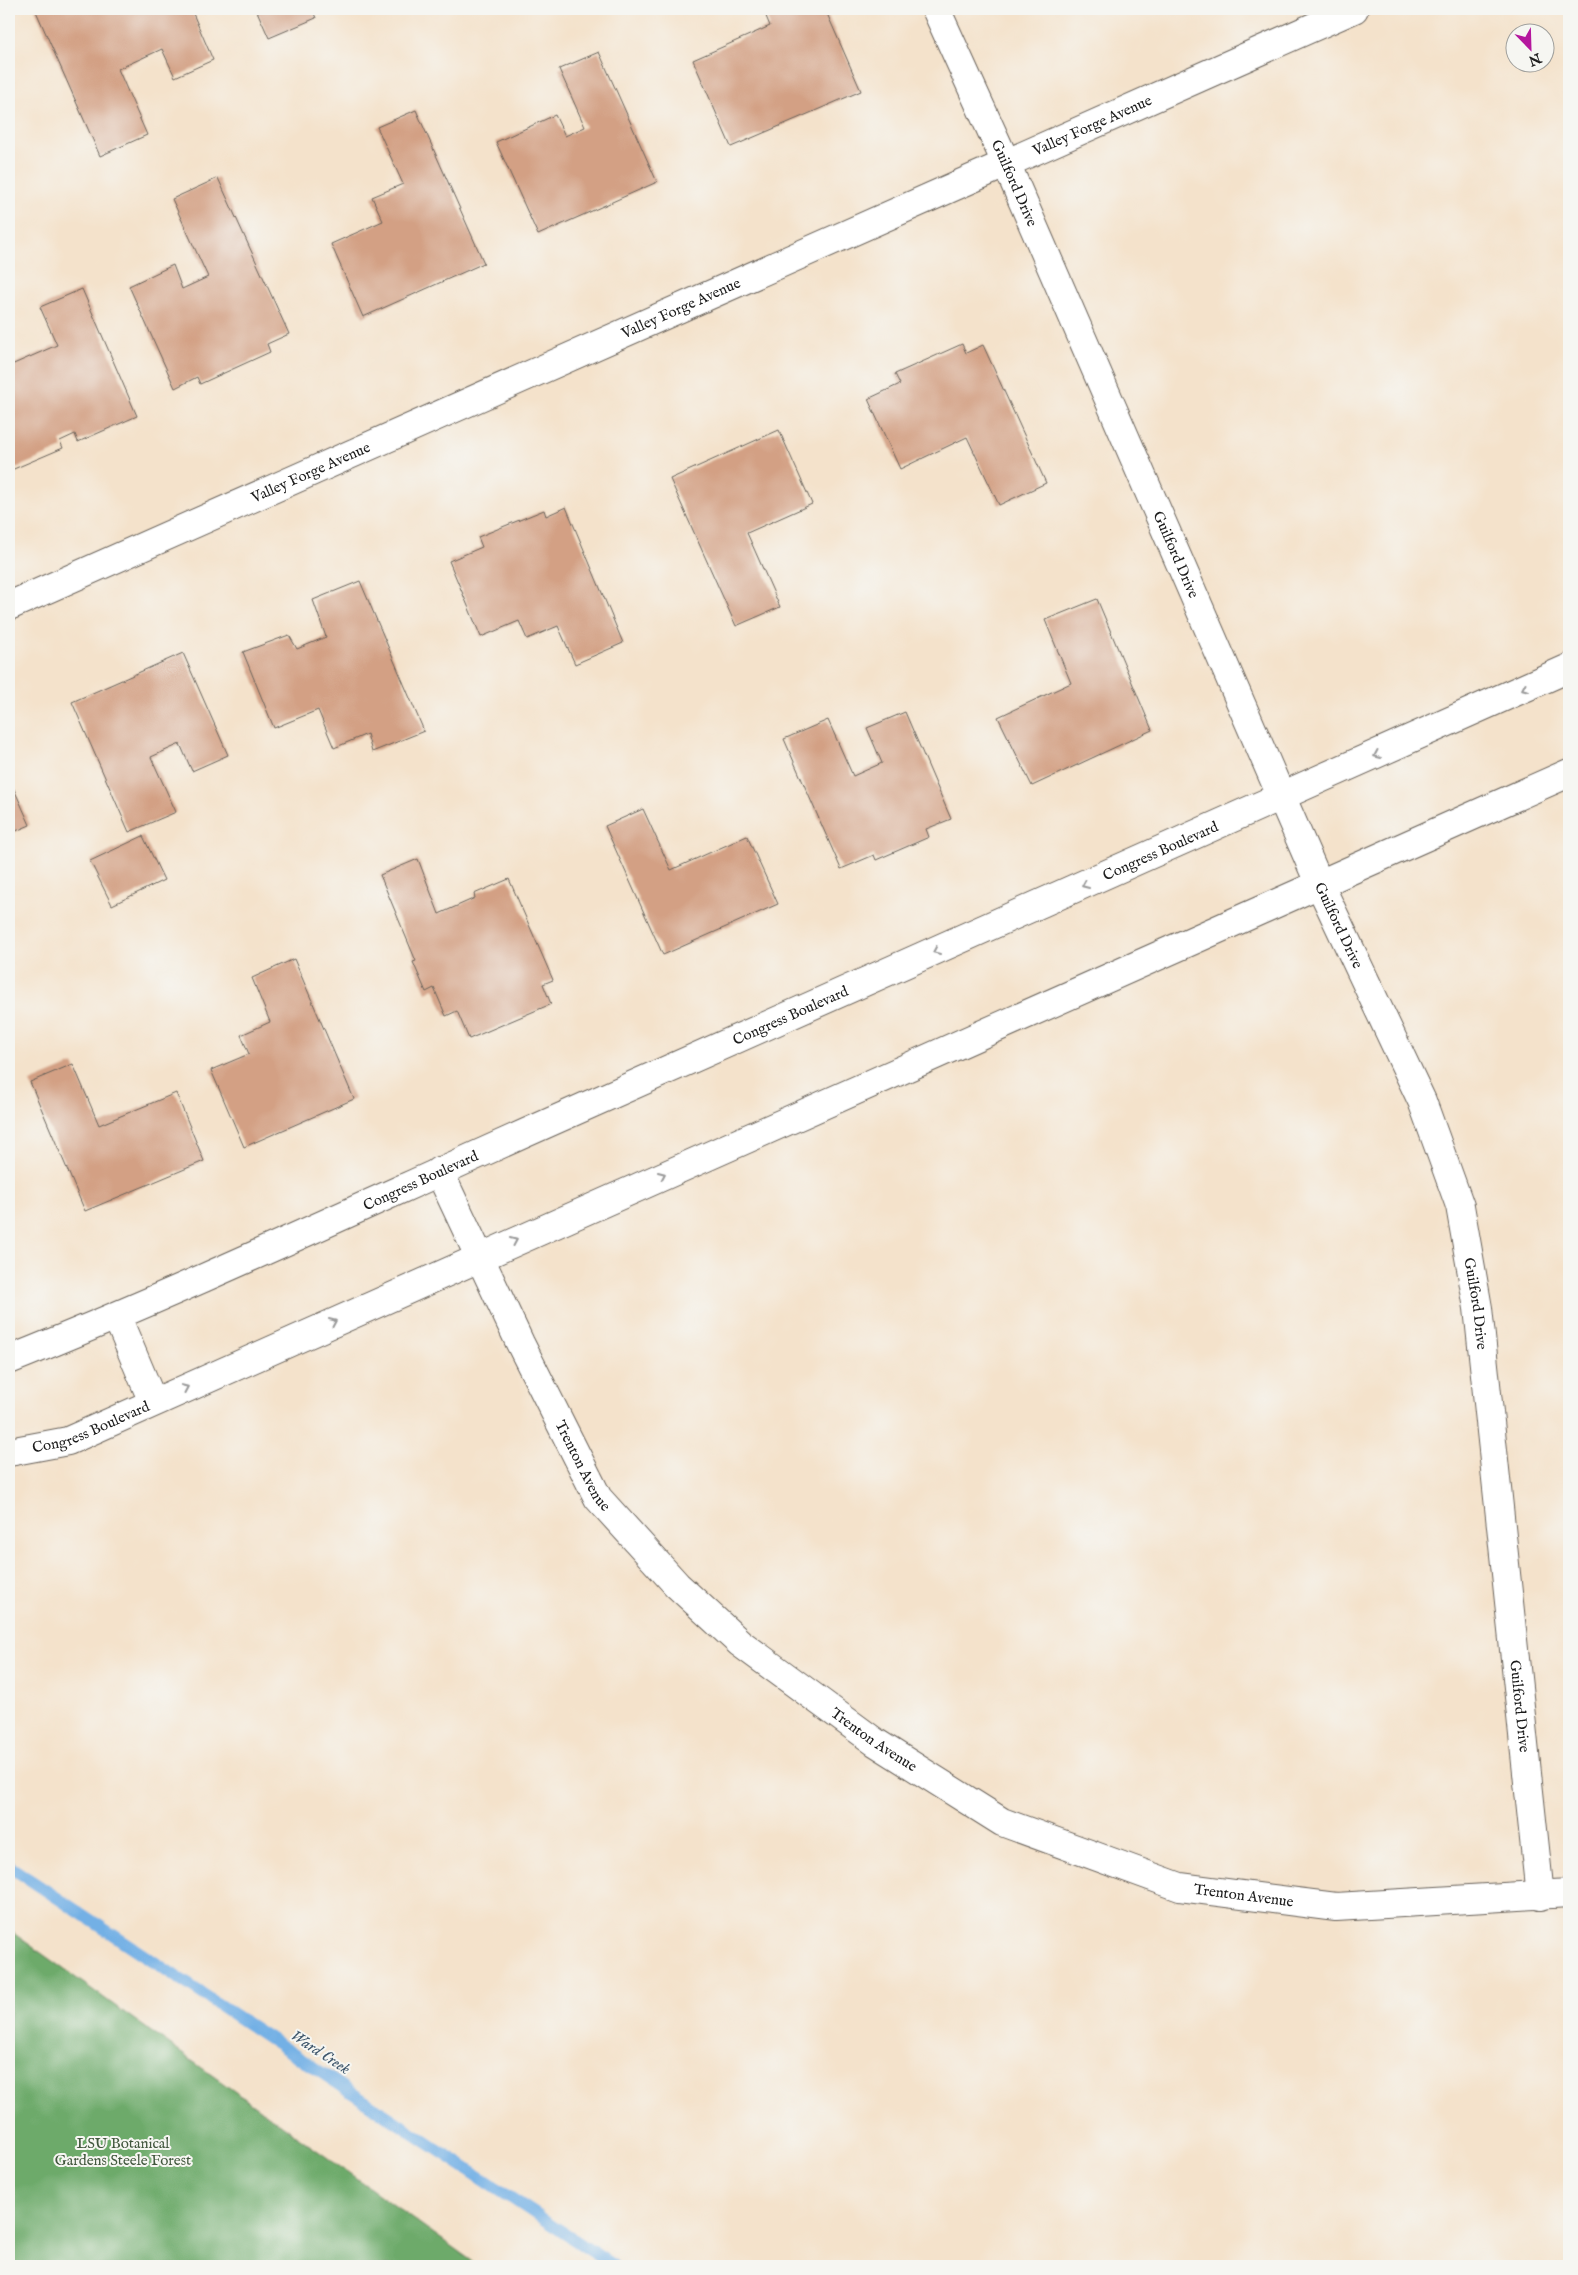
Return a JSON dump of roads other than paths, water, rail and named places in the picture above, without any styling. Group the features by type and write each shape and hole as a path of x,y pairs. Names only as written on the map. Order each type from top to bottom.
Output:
{"street":[{"name":"Guilford Drive","path":"936,9 1006,163 1281,798 1422,1101 1460,1206 1478,1308 1540,1896"},
{"name":"Valley Forge Avenue","path":"9,606 1354,9"},
{"name":"Congress Boulevard","path":"9,1360 116,1317 439,1171 1281,798 1569,668"},
{"name":"Congress Boulevard","path":"9,1452 68,1441 480,1256 1569,773"},
{"name":"Trenton Avenue","path":"439,1171 520,1343 598,1498 671,1578 740,1643 875,1742 1002,1822 1180,1887 1336,1907 1569,1893"},
{"path":"116,1317 153,1402"}],"waterway":[{"name":"Ward Creek","path":"9,1866 614,2266"}],"park label":[{"name":"LSU Botanical Gardens Steele Forest","path":"123,2152"}]}
